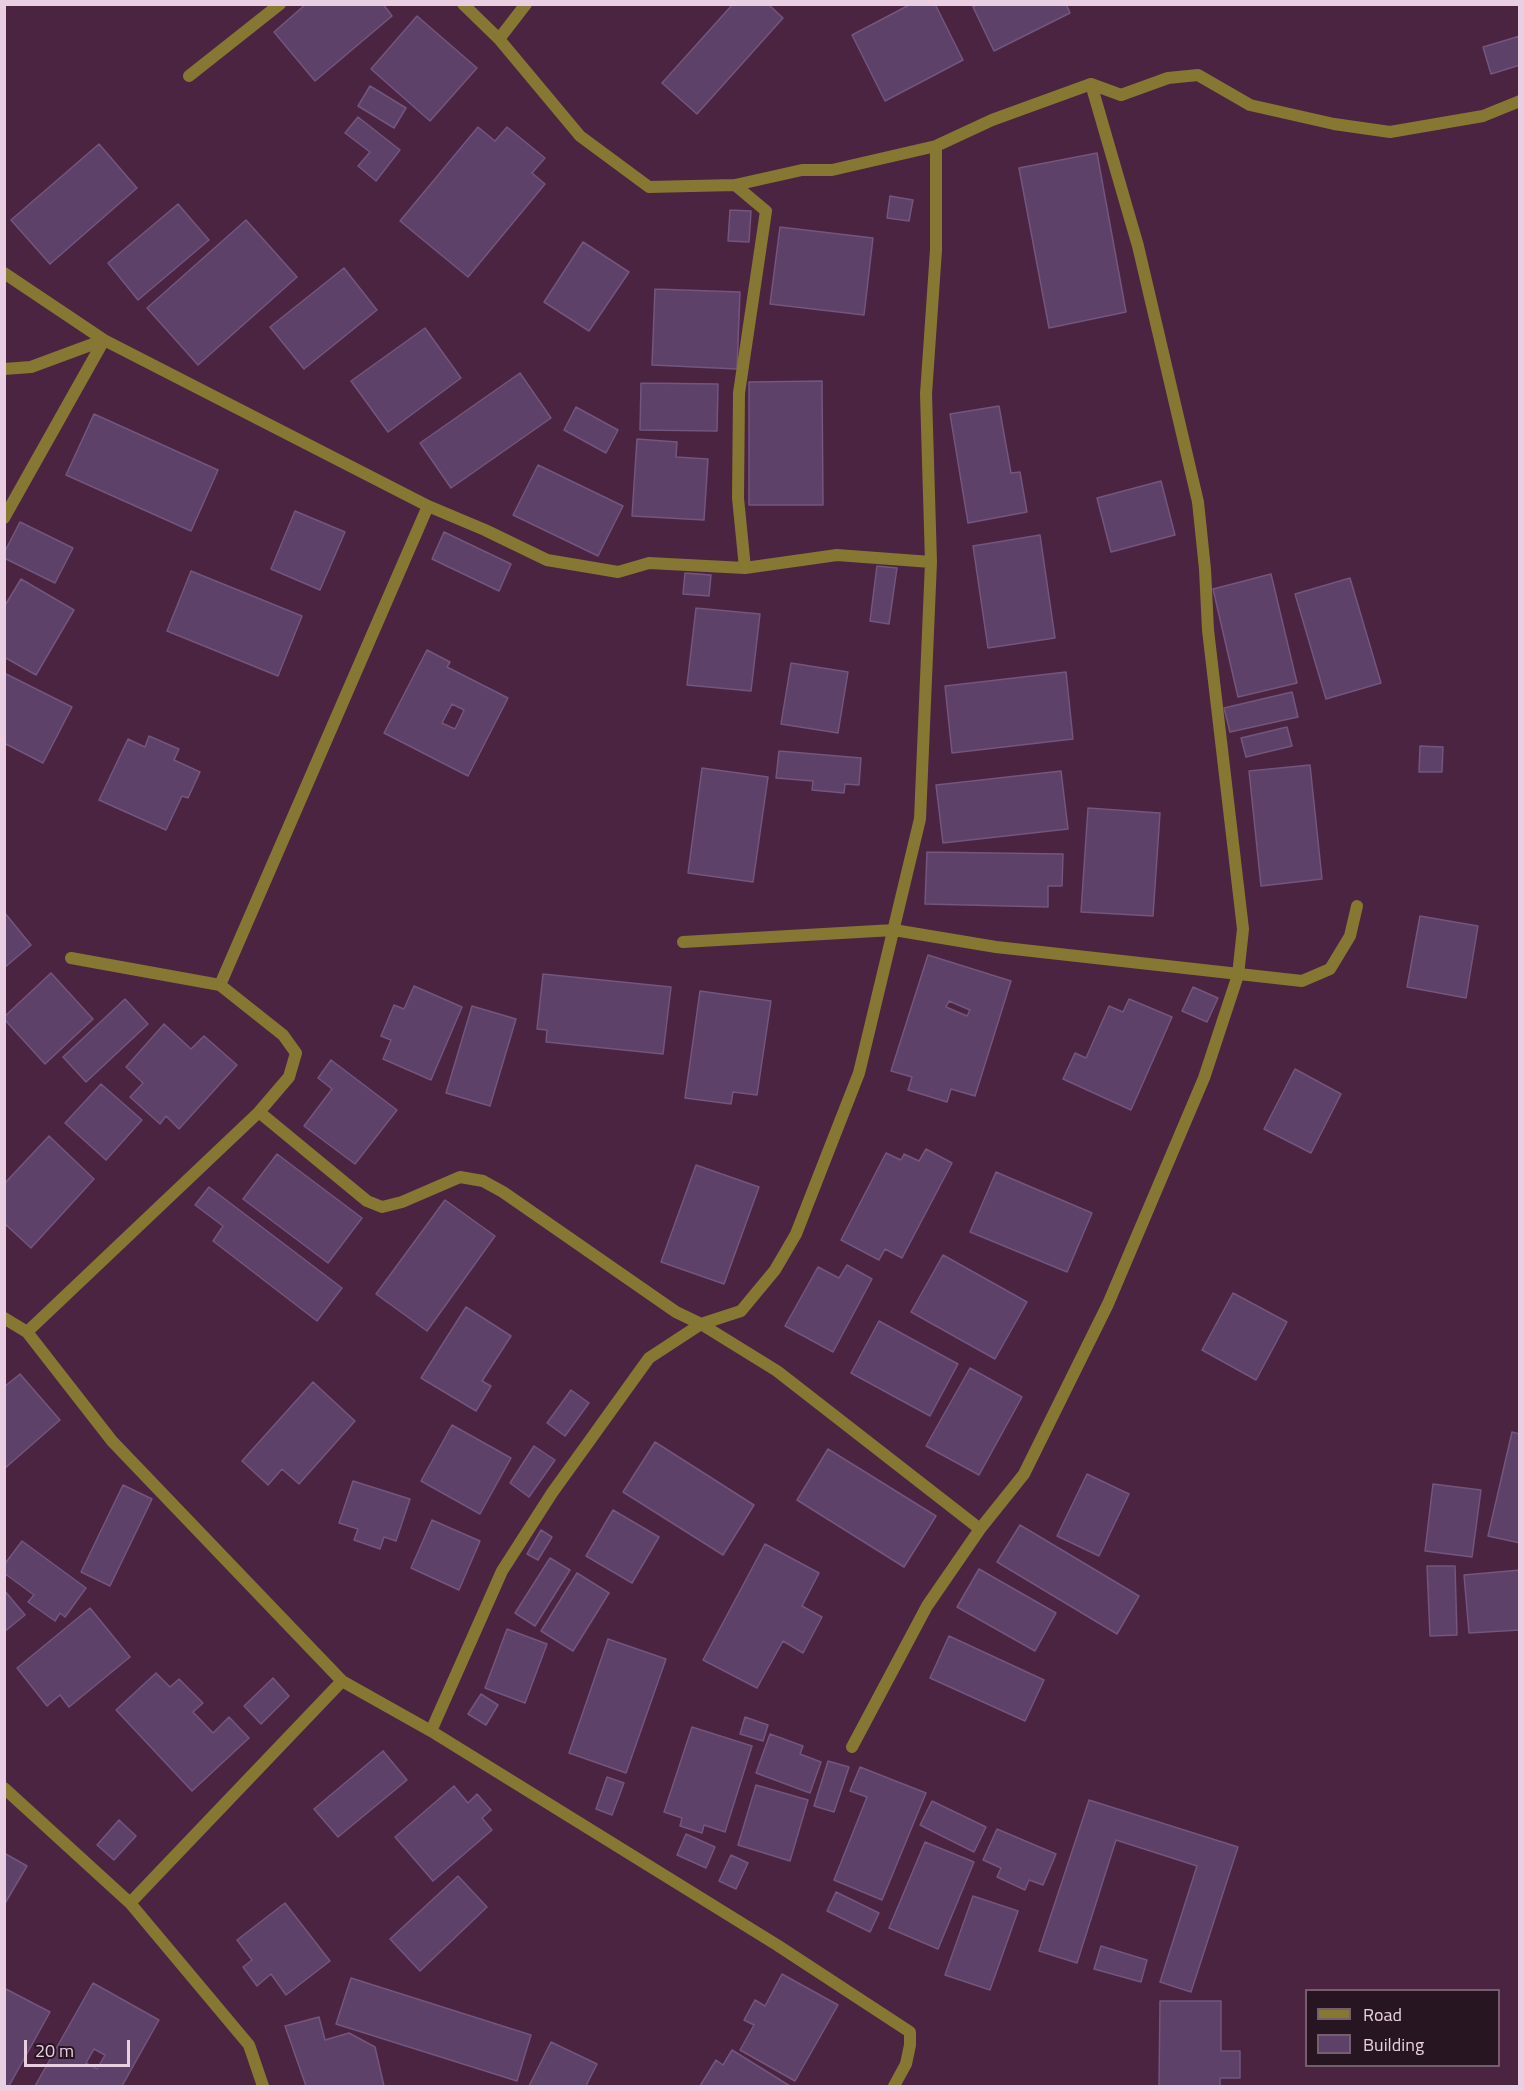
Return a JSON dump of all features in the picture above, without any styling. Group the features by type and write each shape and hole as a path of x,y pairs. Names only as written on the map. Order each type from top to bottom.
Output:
{"street":[{"path":"189,76 280,4"},
{"path":"463,4 498,39 580,136 649,187 735,185 802,170 832,170 936,146 992,120 1091,84 1121,95 1168,78 1198,75 1250,105 1334,124 1390,132 1483,116 1520,101"},
{"path":"498,39 526,4"},
{"path":"852,1747 927,1606 980,1529 1023,1474 1108,1304 1204,1078 1239,975 1243,928 1208,630 1198,502 1138,246 1091,84"},
{"path":"431,1731 502,1570 552,1493 650,1358 701,1324 741,1311 775,1270 796,1234 859,1073 920,819 931,562 926,394 936,250 936,146"},
{"path":"735,185 766,211 739,393 738,498 745,568"},
{"path":"4,273 104,340 428,506 547,560 618,572 649,563 745,568 837,555 931,562"},
{"path":"4,369 31,367 104,340"},
{"path":"4,518 104,340"},
{"path":"220,985 428,506"},
{"path":"683,942 894,930 996,947 1302,981 1330,969 1350,936 1357,906"},
{"path":"27,1332 259,1113 289,1077 296,1053 284,1035 220,985 70,958"},
{"path":"259,1113 367,1201 382,1207 402,1202 460,1177 483,1181 503,1192 676,1312 701,1324 777,1371 980,1529"},
{"path":"4,1318 27,1332 112,1441 342,1682 431,1731 777,1946 910,2032 906,2064 894,2086"},
{"path":"130,1903 342,1682"},
{"path":"4,1788 130,1903 249,2045 263,2086"}],"building":[{"path":"306,4 383,4 392,16 315,81 274,32"},
{"path":"733,4 768,4 783,18 697,114 662,83"},
{"path":"911,4 935,4 963,60 885,101 852,35"},
{"path":"978,4 1066,4 1070,13 994,51 973,7"},
{"path":"417,16 477,68 430,121 371,69"},
{"path":"1520,36 1520,65 1491,74 1483,47"},
{"path":"370,86 406,108 394,128 358,106"},
{"path":"358,117 400,150 376,181 358,166 370,152 345,133"},
{"path":"478,127 495,141 507,127 545,158 532,173 545,184 468,277 400,221"},
{"path":"99,144 137,188 50,264 11,220"},
{"path":"1097,153 1126,312 1049,328 1019,168"},
{"path":"890,196 913,200 909,221 887,218"},
{"path":"178,204 209,240 138,300 108,263"},
{"path":"730,210 751,211 749,242 728,241"},
{"path":"246,220 297,277 198,365 147,308"},
{"path":"780,227 873,238 864,315 770,304"},
{"path":"583,242 629,272 589,331 544,302"},
{"path":"344,268 377,310 304,369 270,327"},
{"path":"655,289 740,292 737,369 652,365"},
{"path":"425,328 461,378 388,432 351,381"},
{"path":"520,373 551,418 451,488 420,443"},
{"path":"822,381 823,505 749,505 749,382"},
{"path":"641,383 718,384 717,431 640,430"},
{"path":"999,406 1011,473 1020,472 1027,512 968,523 950,414"},
{"path":"576,407 618,430 606,453 564,430"},
{"path":"94,414 218,470 191,531 66,475"},
{"path":"637,439 677,442 676,457 708,459 704,520 632,516"},
{"path":"538,465 623,506 598,556 513,515"},
{"path":"1161,481 1175,535 1111,552 1097,498"},
{"path":"295,511 345,532 320,590 271,569"},
{"path":"20,522 73,548 55,583 4,558 4,553"},
{"path":"444,532 511,564 499,591 432,559"},
{"path":"1040,535 1055,638 988,648 973,546"},
{"path":"877,566 897,568 889,624 870,621"},
{"path":"191,571 302,616 278,676 167,631"},
{"path":"685,573 711,575 709,596 683,594"},
{"path":"1271,574 1297,683 1238,697 1213,589"},
{"path":"1350,578 1381,683 1326,699 1295,594"},
{"path":"21,579 74,610 36,675 4,657 4,607"},
{"path":"696,608 760,614 751,691 687,685"},
{"path":"427,650 450,662 447,667 508,698 468,776 384,733","holes":["452,704 464,710 455,729 442,723"]},
{"path":"791,663 848,672 838,733 781,724"},
{"path":"1066,672 1073,739 952,753 945,686"},
{"path":"4,673 72,707 43,763 4,743"},
{"path":"1292,692 1298,717 1230,732 1224,708"},
{"path":"1287,727 1292,746 1246,757 1241,738"},
{"path":"149,736 179,749 174,760 200,772 188,798 182,796 166,830 99,800 128,739 145,747"},
{"path":"1420,746 1443,747 1442,772 1419,772"},
{"path":"779,751 861,758 859,785 845,784 844,793 812,790 813,781 776,778"},
{"path":"1310,765 1322,879 1261,886 1249,771"},
{"path":"702,768 768,777 753,882 688,873"},
{"path":"1061,771 1068,829 943,843 936,785"},
{"path":"1088,808 1160,813 1153,916 1081,912"},
{"path":"927,852 1063,854 1062,886 1048,886 1048,907 925,904"},
{"path":"4,912 31,945 4,968"},
{"path":"1420,916 1478,926 1466,998 1407,987"},
{"path":"928,955 1011,981 975,1096 951,1089 947,1102 908,1090 912,1077 891,1071","holes":["949,1001 970,1010 967,1016 946,1007"]},
{"path":"51,973 93,1019 45,1064 4,1017"},
{"path":"543,974 671,987 663,1054 546,1042 547,1030 537,1029"},
{"path":"414,986 462,1007 431,1080 383,1059 391,1040 381,1036 394,1005 404,1009"},
{"path":"1193,987 1218,998 1207,1022 1182,1011"},
{"path":"700,991 771,1001 757,1095 733,1092 731,1104 685,1098"},
{"path":"125,999 148,1024 86,1082 63,1057"},
{"path":"1129,999 1172,1017 1131,1110 1063,1079 1075,1053 1086,1058 1109,1006 1123,1012"},
{"path":"472,1006 516,1019 490,1106 446,1093"},
{"path":"164,1024 191,1049 204,1036 237,1065 179,1129 166,1116 160,1124 130,1097 143,1083 126,1067"},
{"path":"331,1060 397,1110 355,1164 304,1126 332,1089 318,1078"},
{"path":"1295,1069 1341,1094 1311,1153 1264,1129"},
{"path":"101,1084 142,1120 106,1160 65,1123"},
{"path":"49,1136 94,1179 31,1248 4,1223 4,1184"},
{"path":"926,1149 952,1163 902,1258 885,1249 879,1260 841,1240 886,1153 901,1160 904,1154 919,1161"},
{"path":"277,1154 362,1218 328,1263 243,1199"},
{"path":"696,1165 759,1187 724,1284 661,1262"},
{"path":"996,1172 1092,1213 1067,1272 970,1232"},
{"path":"209,1187 342,1288 317,1321 213,1241 223,1226 195,1205"},
{"path":"445,1200 495,1236 427,1331 376,1294"},
{"path":"943,1255 1027,1302 995,1359 911,1312"},
{"path":"847,1265 872,1279 833,1352 785,1326 818,1267 839,1278"},
{"path":"1233,1293 1287,1322 1256,1380 1202,1350"},
{"path":"466,1307 511,1336 482,1381 491,1386 476,1411 421,1378"},
{"path":"879,1321 958,1364 930,1416 851,1373"},
{"path":"970,1368 1022,1397 979,1475 926,1446"},
{"path":"20,1374 60,1420 4,1469 4,1387"},
{"path":"313,1382 355,1421 299,1484 282,1469 268,1485 242,1461"},
{"path":"571,1390 589,1403 565,1436 547,1423"},
{"path":"452,1425 511,1458 480,1514 421,1481"},
{"path":"1512,1432 1520,1434 1520,1543 1488,1536"},
{"path":"655,1442 754,1505 723,1555 623,1492"},
{"path":"534,1446 555,1460 529,1497 510,1483"},
{"path":"828,1449 936,1516 904,1567 797,1500"},
{"path":"1087,1474 1129,1494 1099,1556 1057,1536"},
{"path":"353,1481 410,1499 396,1541 384,1537 380,1549 354,1540 358,1529 339,1523"},
{"path":"1433,1484 1481,1490 1472,1557 1425,1551"},
{"path":"123,1485 152,1499 110,1586 81,1572"},
{"path":"613,1510 659,1537 632,1583 586,1556"},
{"path":"432,1520 480,1541 459,1590 411,1568"},
{"path":"1020,1525 1139,1596 1117,1634 997,1562"},
{"path":"541,1530 552,1537 538,1560 527,1554"},
{"path":"22,1541 86,1588 65,1617 60,1613 55,1621 28,1602 34,1595 4,1573 4,1565"},
{"path":"765,1544 819,1573 802,1606 822,1617 803,1653 783,1641 757,1688 703,1660"},
{"path":"550,1558 570,1570 535,1626 515,1613"},
{"path":"1427,1566 1455,1566 1457,1635 1430,1636"},
{"path":"979,1569 1056,1613 1035,1651 957,1607"},
{"path":"1520,1570 1520,1630 1469,1633 1464,1575"},
{"path":"577,1573 609,1593 573,1651 541,1631"},
{"path":"4,1590 25,1615 4,1632"},
{"path":"90,1608 130,1657 69,1707 60,1695 47,1706 17,1668"},
{"path":"507,1629 547,1644 525,1703 485,1688"},
{"path":"949,1636 1044,1680 1025,1721 930,1678"},
{"path":"608,1639 666,1659 626,1773 569,1753"},
{"path":"156,1673 170,1687 179,1679 203,1703 193,1712 213,1733 229,1717 249,1738 192,1791 116,1710"},
{"path":"273,1678 289,1696 261,1724 244,1706"},
{"path":"481,1694 498,1705 486,1725 468,1714"},
{"path":"745,1717 768,1725 763,1741 740,1734"},
{"path":"692,1727 752,1746 725,1832 704,1825 702,1833 680,1826 682,1818 664,1812"},
{"path":"770,1734 803,1746 800,1754 821,1762 810,1793 756,1773"},
{"path":"383,1751 407,1780 338,1837 314,1809"},
{"path":"828,1761 849,1767 834,1812 814,1806"},
{"path":"860,1767 926,1793 882,1900 834,1880 867,1797 850,1791"},
{"path":"607,1777 624,1783 612,1815 596,1809"},
{"path":"756,1785 808,1800 790,1861 738,1845"},
{"path":"454,1786 468,1803 477,1794 491,1810 482,1818 492,1830 433,1881 395,1837"},
{"path":"1089,1800 1238,1847 1191,1992 1160,1982 1197,1866 1116,1840 1077,1963 1039,1951"},
{"path":"932,1801 986,1827 974,1852 920,1825"},
{"path":"119,1820 136,1836 114,1860 97,1845"},
{"path":"997,1829 1056,1854 1043,1885 1029,1880 1025,1890 997,1877 1001,1868 983,1860"},
{"path":"686,1834 715,1847 706,1868 677,1855"},
{"path":"925,1842 974,1862 938,1949 889,1928"},
{"path":"4,1853 27,1866 4,1905"},
{"path":"731,1855 748,1863 736,1889 719,1881"},
{"path":"458,1876 487,1907 420,1971 390,1939"},
{"path":"836,1892 879,1913 870,1932 827,1911"},
{"path":"973,1896 1018,1911 990,1990 945,1975"},
{"path":"285,1903 330,1961 286,1995 271,1974 257,1986 243,1967 252,1960 237,1940"},
{"path":"1101,1946 1147,1960 1141,1982 1094,1969"},
{"path":"782,1974 838,2005 795,2081 740,2050 754,2025 744,2020 755,2000 765,2006"},
{"path":"351,1978 531,2035 517,2081 336,2024"},
{"path":"93,1983 159,2020 122,2086 35,2086","holes":["94,2049 105,2055 97,2069 86,2063"]},
{"path":"4,1988 50,2012 9,2086 4,2086"},
{"path":"1160,2001 1221,2001 1221,2051 1240,2051 1240,2078 1220,2078 1220,2086 1159,2086"},
{"path":"319,2017 325,2040 349,2033 375,2047 384,2086 306,2086 285,2026"},
{"path":"551,2042 597,2064 586,2086 529,2086"},
{"path":"732,2050 790,2086 700,2086 716,2060 723,2065"}]}
